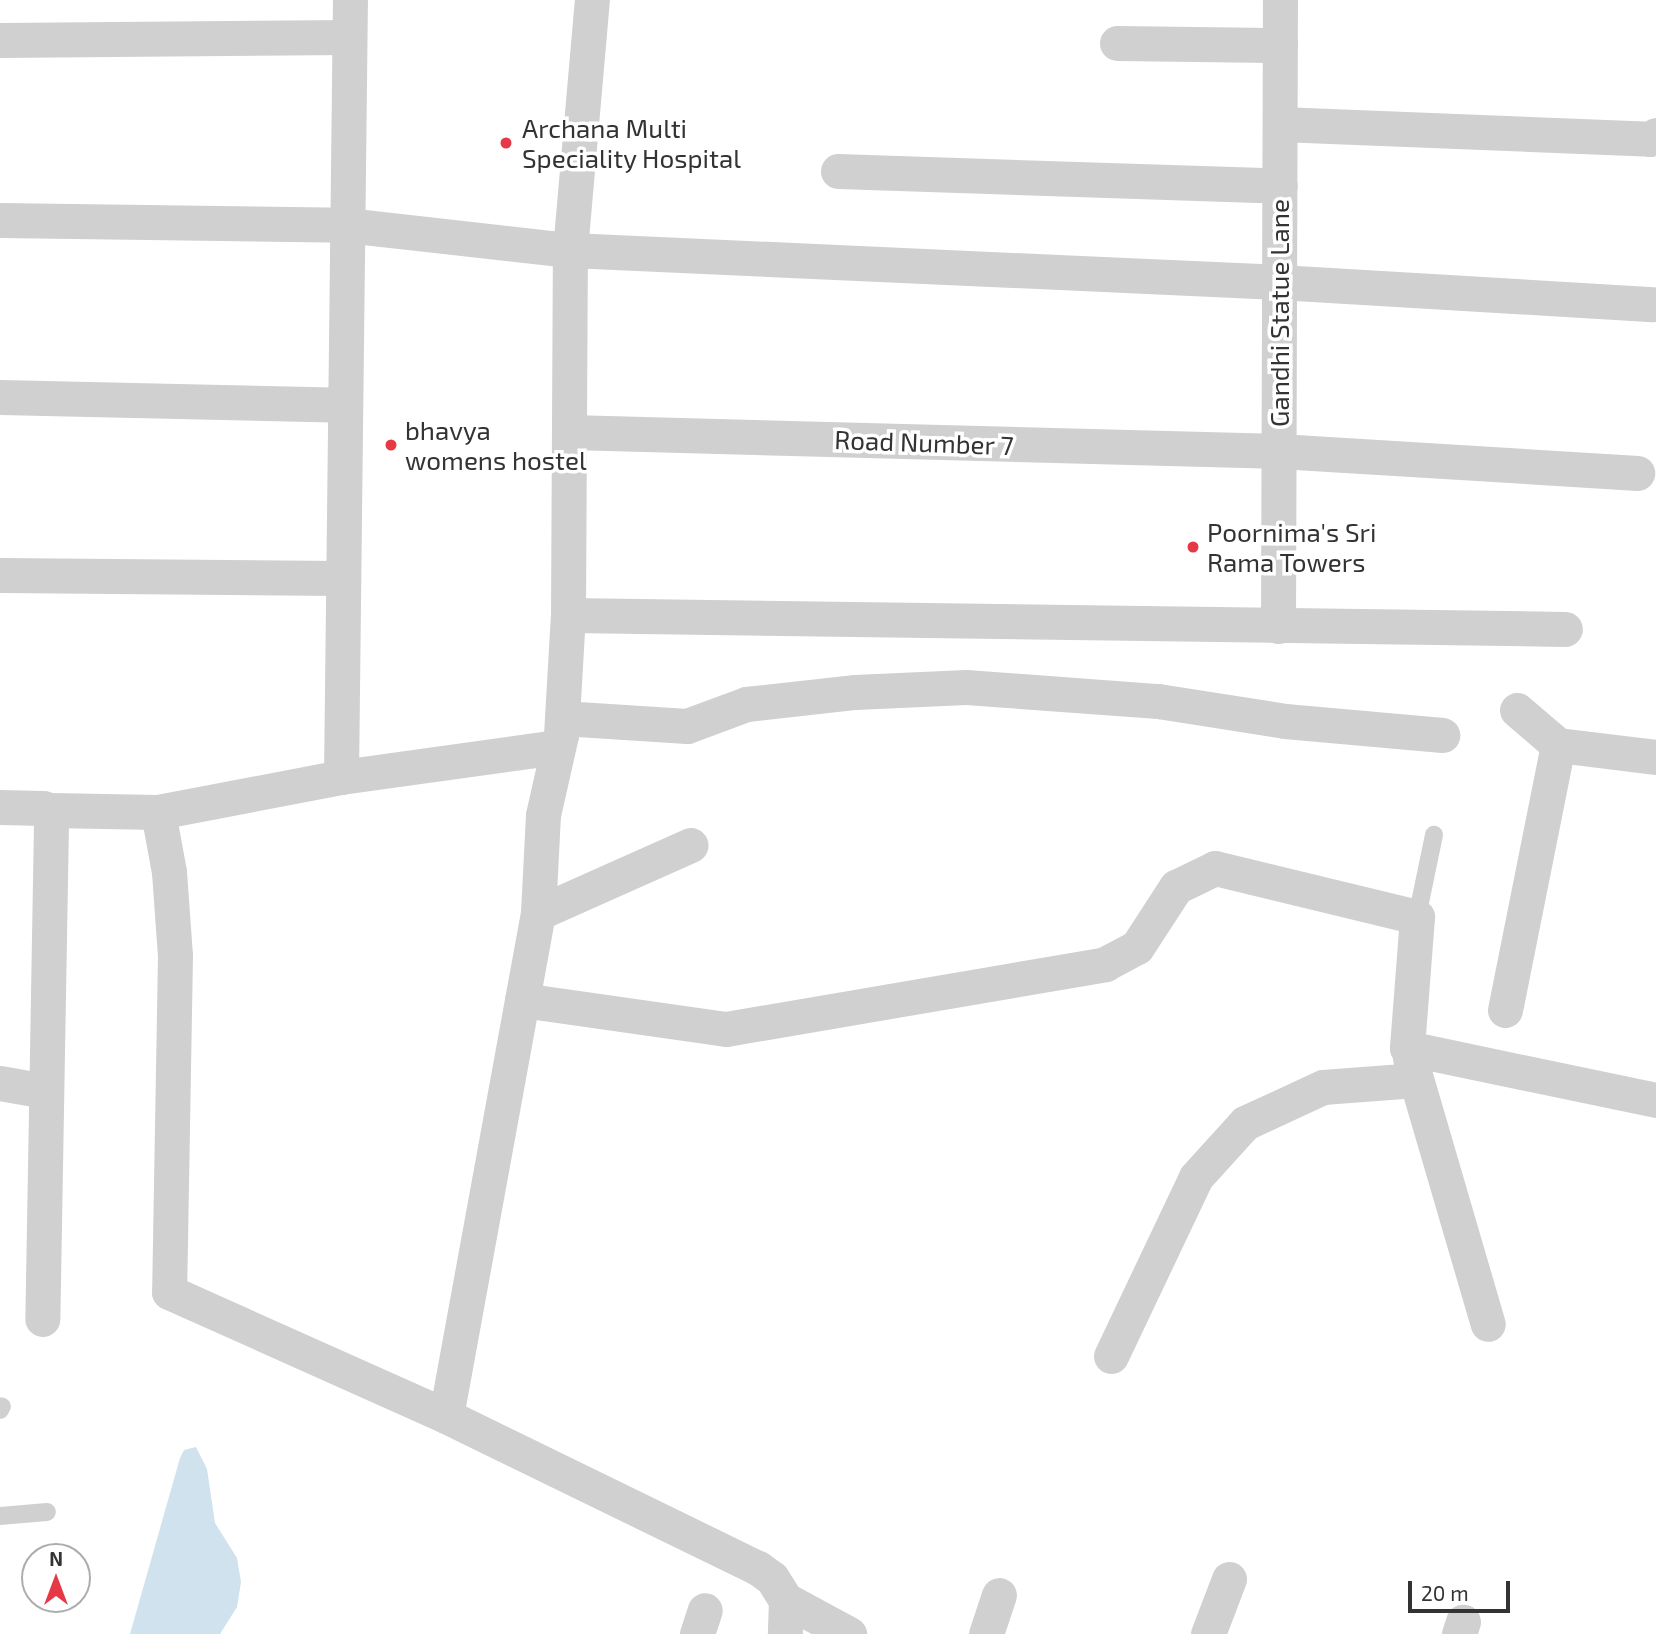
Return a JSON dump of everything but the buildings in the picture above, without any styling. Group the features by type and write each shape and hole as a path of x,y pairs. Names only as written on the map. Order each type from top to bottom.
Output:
{"street":[{"path":"341,777 340,578 350,0"},
{"path":"446,1416 538,913 543,815 560,733 568,615 570,250 592,0"},
{"name":"Gandhi Statue Lane","path":"1278,626 1280,0"},
{"path":"0,40 349,37"},
{"path":"1117,43 1280,45"},
{"path":"1280,124 1650,139 1656,135"},
{"path":"838,171 1280,186"},
{"path":"0,220 346,225 570,250 1279,282 1652,304"},
{"path":"0,397 343,405"},
{"name":"Road Number 7","path":"570,432 1279,451 1637,473"},
{"path":"0,575 340,578"},
{"path":"568,615 1565,629"},
{"path":"0,807 158,812 560,733 687,726 746,704 855,692 966,687 1081,693 1285,721 1442,734"},
{"path":"1517,710 1558,745 1656,757"},
{"path":"1505,1010 1558,745"},
{"path":"42,1320 48,810"},
{"path":"158,812 169,872 175,955 169,1292 446,1416 758,1568 772,1578 786,1600 849,1634"},
{"path":"538,913 691,845"},
{"path":"522,1000 726,1029 1105,964 1137,947 1176,887 1215,868 1418,917 1411,1064 1488,1324"},
{"path":"1111,1356 1196,1177 1245,1123 1322,1087 1411,1064 1656,1100"},
{"path":"0,1083 45,1091"},
{"path":"1208,1634 1229,1579"},
{"path":"986,1634 999,1595"},
{"path":"785,1634 786,1600"}],"lane":[{"path":"1418,917 1434,835"},
{"path":"0,1516 47,1512"}],"water":[{"path":"196,1447 207,1469 215,1523 237,1558 241,1582 237,1607 220,1634 130,1634 180,1458 184,1450"}],"place":[{"name":"Archana Multi Speciality Hospital","path":"506,143"},
{"name":"bhavya womens hostel","path":"391,445"},
{"name":"Poornima's Sri Rama Towers","path":"1193,547"}]}
